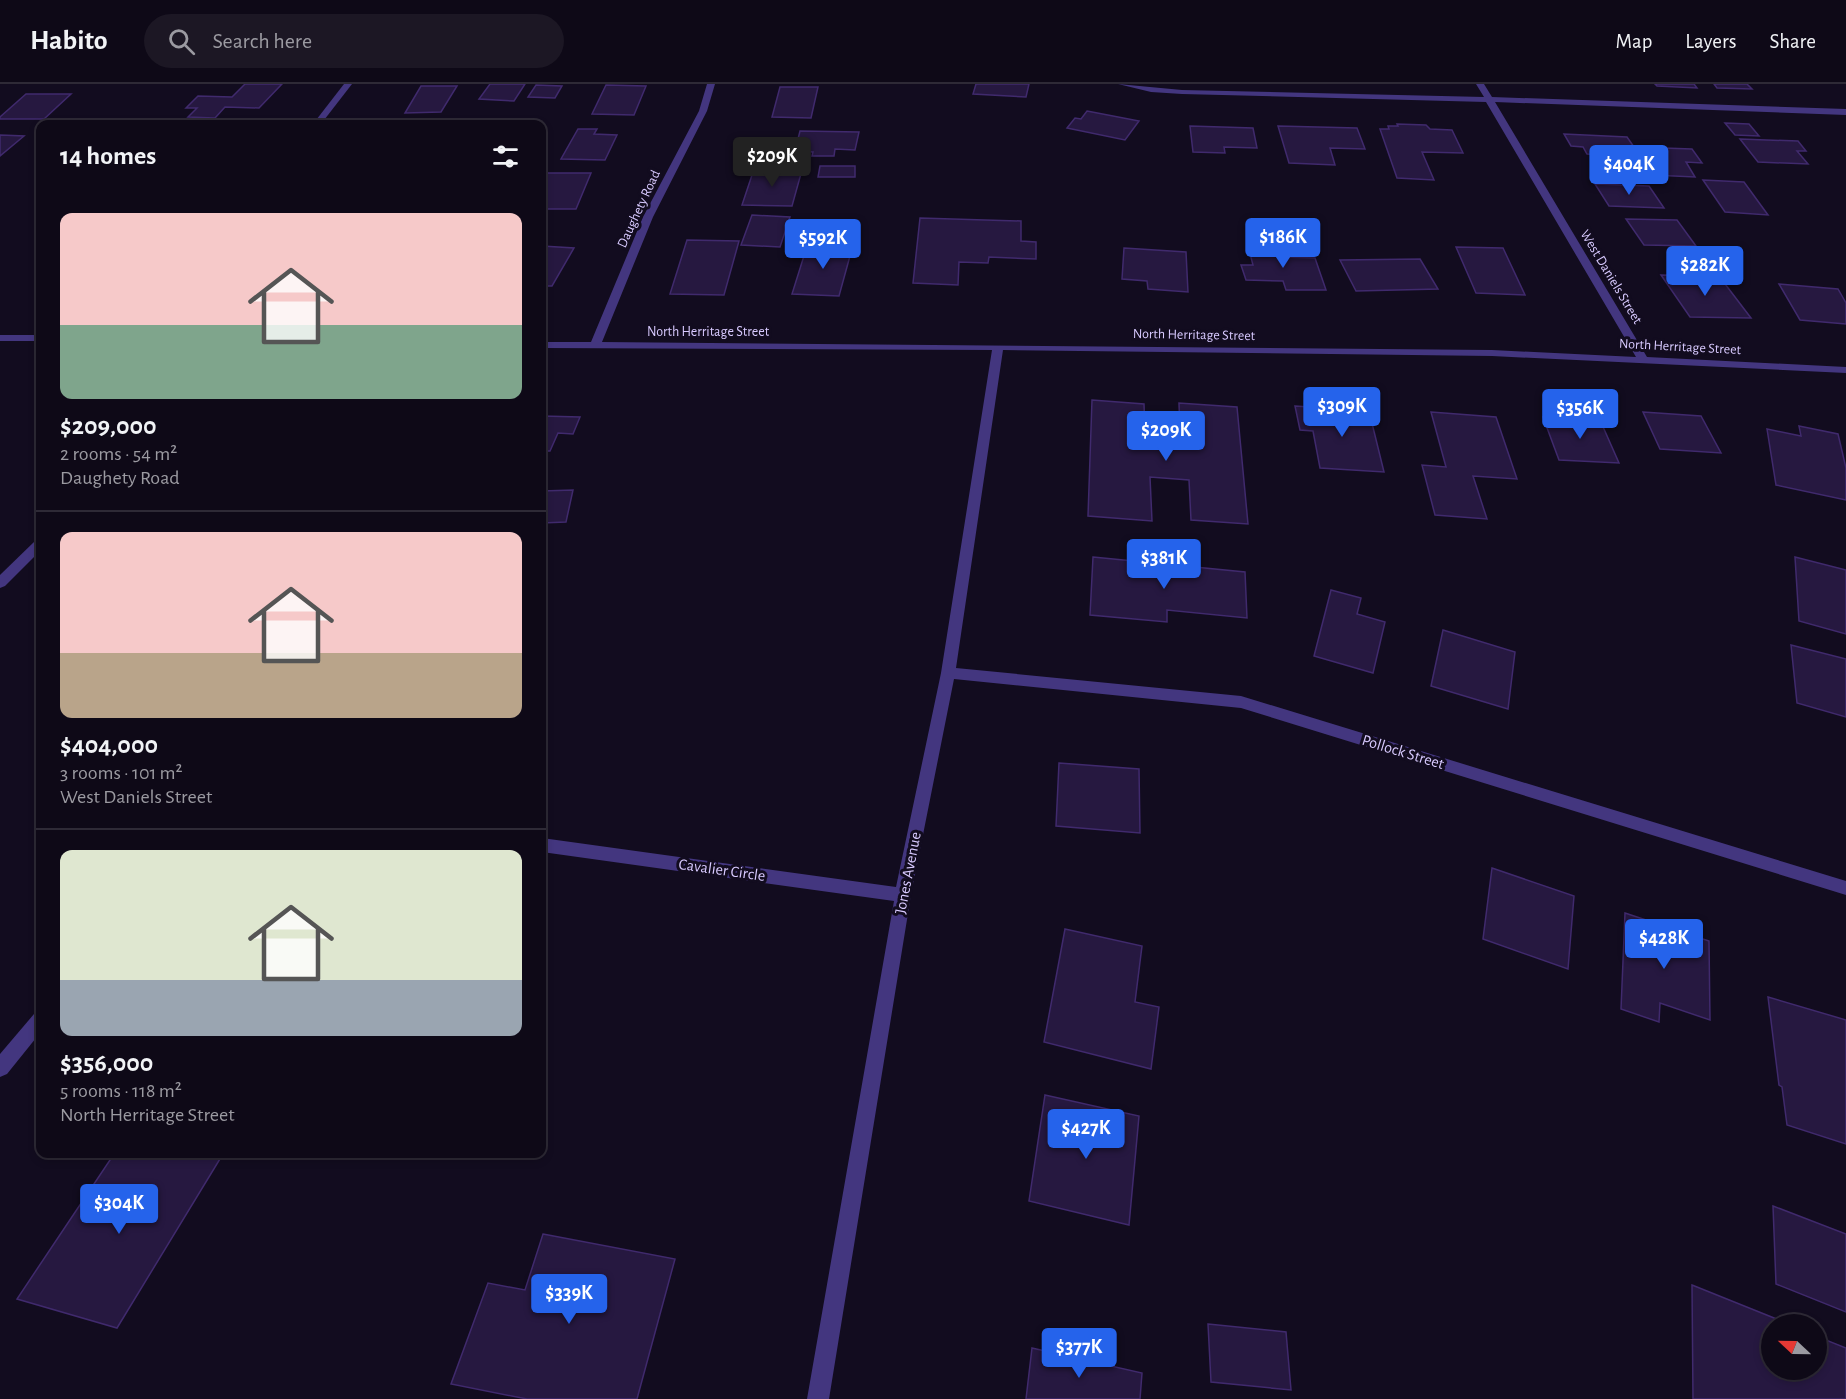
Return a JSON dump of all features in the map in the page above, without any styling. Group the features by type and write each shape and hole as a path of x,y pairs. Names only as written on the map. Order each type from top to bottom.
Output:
{"street":[{"path":"320,120 348,84"},
{"name":"Daughety Road","path":"595,346 648,217 703,111 711,84"},
{"path":"1122,84 1151,90 1182,92 1846,112"},
{"name":"West Daniels Street","path":"1480,84 1644,361"},
{"path":"0,338 36,339"},
{"name":"North Herritage Street","path":"546,345 998,347 1492,353 1846,370"},
{"name":"Jones Avenue","path":"818,1399 903,895 948,673 998,347"},
{"path":"0,583 36,548"},
{"name":"Pollock Street","path":"948,673 1241,702 1846,888"},
{"name":"Cavalier Circle","path":"546,846 903,895"},
{"path":"0,1068 36,1025"}],"building":[{"path":"245,84 282,84 259,108 225,107 215,118 188,117 197,108 186,108 198,96 232,97"},
{"path":"490,84 525,84 514,101 479,99"},
{"path":"976,84 1029,84 1026,97 973,94"},
{"path":"1655,84 1694,84 1697,88 1657,86"},
{"path":"1714,84 1747,84 1752,89 1717,88"},
{"path":"536,85 562,86 555,98 528,97"},
{"path":"606,85 646,86 634,115 592,114"},
{"path":"421,86 457,86 441,112 405,113"},
{"path":"780,87 818,87 811,118 772,117"},
{"path":"26,94 71,94 44,119 0,119"},
{"path":"1087,111 1139,121 1125,140 1067,128 1075,118 1081,119"},
{"path":"1725,123 1749,124 1759,136 1735,135"},
{"path":"1397,124 1426,125 1430,129 1452,130 1463,153 1422,152 1434,180 1397,178 1380,129 1389,129 1388,126 1398,126"},
{"path":"1190,126 1253,128 1257,148 1224,147 1225,153 1193,152"},
{"path":"1278,126 1357,128 1365,149 1330,148 1335,165 1289,163"},
{"path":"578,129 597,129 594,134 617,135 605,160 561,159"},
{"path":"800,131 859,132 855,150 835,149 834,156 812,156 813,152 795,151"},
{"path":"1564,134 1627,137 1634,147 1692,149 1702,163 1686,162 1695,177 1652,175 1639,157 1587,154 1583,147 1571,146"},
{"path":"0,135 24,136 0,156"},
{"path":"1740,139 1798,141 1806,151 1797,151 1808,164 1758,162"},
{"path":"820,166 855,166 855,177 818,177"},
{"path":"754,169 802,170 792,206 742,205"},
{"path":"546,173 591,173 576,209 546,209"},
{"path":"1703,180 1744,182 1768,215 1725,212"},
{"path":"1595,184 1649,186 1664,208 1609,206"},
{"path":"752,215 790,217 780,247 741,245"},
{"path":"920,218 1021,221 1021,241 1036,242 1036,259 989,257 988,263 959,262 958,285 913,283"},
{"path":"1626,219 1677,220 1696,246 1644,245"},
{"path":"687,240 739,241 724,295 670,294"},
{"path":"808,243 853,245 839,296 792,294"},
{"path":"546,246 574,248 552,286 546,286"},
{"path":"1248,246 1278,246 1282,257 1315,258 1326,290 1286,290 1283,281 1246,280 1241,265 1253,265"},
{"path":"1456,247 1503,248 1525,295 1476,293"},
{"path":"1124,248 1186,252 1188,292 1148,289 1147,281 1122,279"},
{"path":"1420,259 1438,289 1356,291 1340,260"},
{"path":"1661,275 1719,276 1751,318 1690,317"},
{"path":"1779,284 1838,289 1846,303 1846,324 1800,320"},
{"path":"1092,400 1144,404 1145,433 1180,435 1179,403 1237,407 1248,524 1191,520 1189,480 1150,477 1152,521 1088,516"},
{"path":"1295,406 1369,411 1384,472 1320,468 1313,431 1300,430"},
{"path":"1431,412 1496,417 1517,479 1473,476 1487,519 1435,515 1422,465 1446,467"},
{"path":"1643,412 1701,416 1721,453 1660,449"},
{"path":"546,416 580,417 573,434 558,433 550,451 546,451"},
{"path":"1543,417 1600,420 1619,463 1559,460"},
{"path":"1799,426 1838,434 1846,468 1846,500 1776,485 1767,429 1801,436"},
{"path":"573,490 566,522 546,523 546,491"},
{"path":"1093,557 1245,572 1247,618 1167,610 1167,622 1090,615"},
{"path":"1795,557 1846,570 1846,634 1799,621"},
{"path":"1331,590 1361,598 1357,614 1385,622 1373,673 1314,656"},
{"path":"1443,630 1515,652 1508,709 1431,686"},
{"path":"1791,645 1846,659 1846,717 1797,703"},
{"path":"1059,763 1139,769 1140,833 1056,826"},
{"path":"1492,868 1574,896 1568,969 1483,939"},
{"path":"1625,913 1709,941 1710,1020 1660,1003 1659,1022 1621,1009"},
{"path":"1065,929 1142,946 1135,1002 1159,1007 1151,1069 1044,1042"},
{"path":"1768,997 1846,1020 1846,1144 1787,1125 1782,1087 1779,1085"},
{"path":"1045,1095 1139,1116 1129,1225 1029,1201"},
{"path":"111,1158 221,1158 117,1328 17,1299"},
{"path":"1773,1206 1846,1234 1846,1312 1776,1284"},
{"path":"543,1234 675,1259 637,1399 527,1399 451,1384 488,1283 525,1290"},
{"path":"1692,1285 1764,1314 1761,1314 1761,1380 1827,1380 1827,1340 1846,1348 1846,1399 1693,1399"},
{"path":"1208,1324 1286,1332 1291,1390 1211,1382"},
{"path":"1032,1348 1142,1373 1140,1399 1026,1399"}]}
